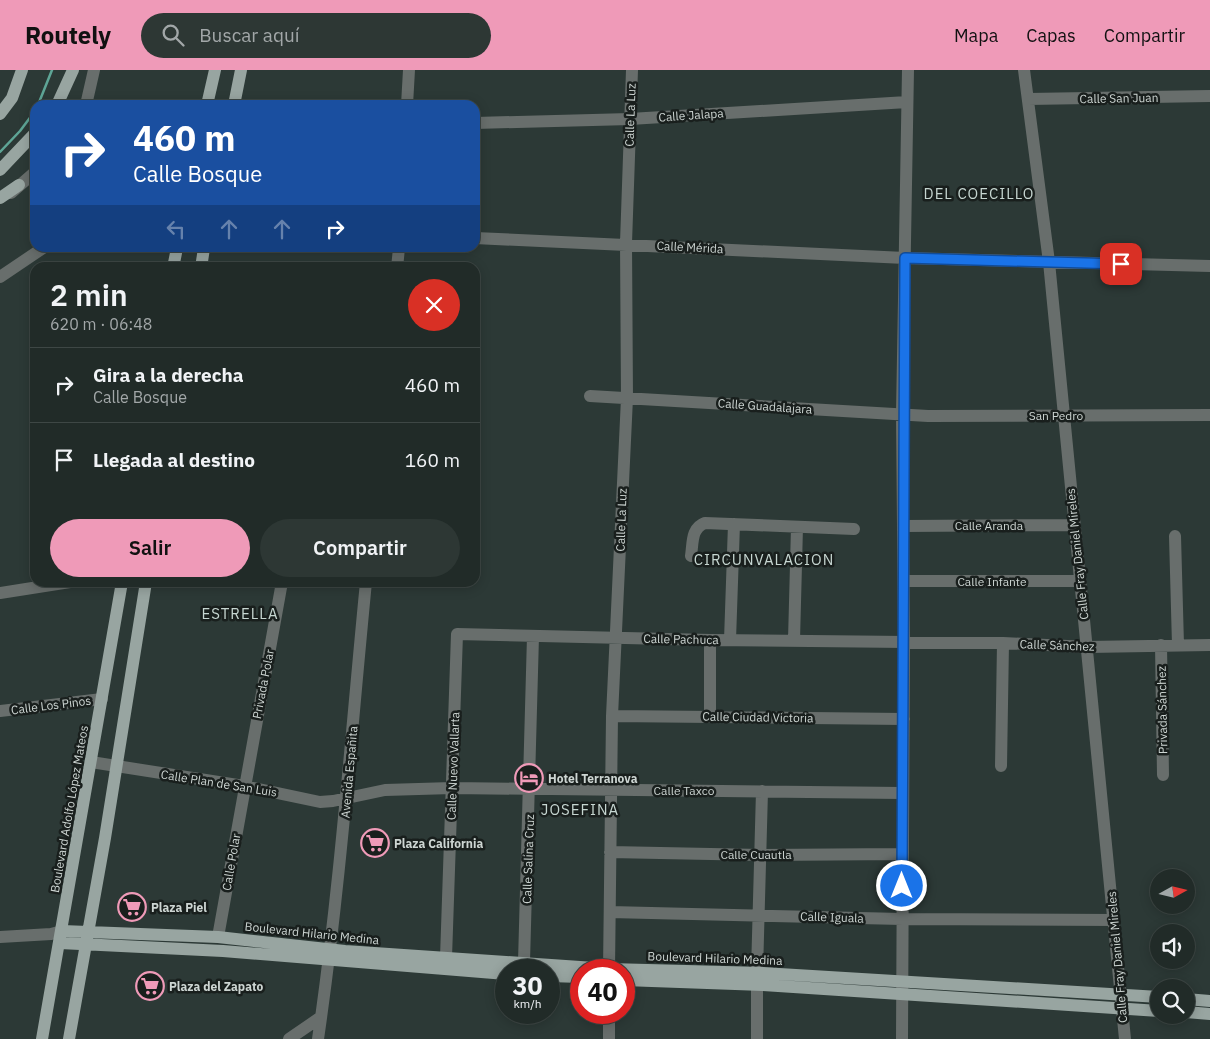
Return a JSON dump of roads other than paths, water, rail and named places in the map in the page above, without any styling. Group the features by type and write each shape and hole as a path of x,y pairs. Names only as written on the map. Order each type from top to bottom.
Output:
{"main road":[{"path":"0,114 12,98 22,70"},
{"path":"58,100 73,70"},
{"path":"208,100 215,70"},
{"path":"235,100 242,70"},
{"path":"0,170 30,138"},
{"path":"0,198 19,185"},
{"name":"Boulevard Adolfo López Mateos","path":"42,1039 58,936 121,587"},
{"path":"69,1039 88,938 145,587"},
{"name":"Boulevard Hilario Medina","path":"58,936 223,951 495,961"},
{"name":"Boulevard Hilario Medina","path":"88,938 218,937 329,955 495,973"},
{"name":"Boulevard Hilario Medina","path":"635,971 757,978 902,995 1150,1010"},
{"name":"Boulevard Hilario Medina","path":"635,980 757,978 902,981 1150,997"},
{"path":"1195,1000 1210,1001"},
{"path":"1195,1013 1210,1014"}],"street":[{"path":"87,100 94,70"},
{"path":"406,100 409,70"},
{"name":"Calle La Luz","path":"609,959 612,716 627,398 626,243 632,70"},
{"path":"902,1039 904,526 902,414 908,70"},
{"name":"Calle Fray Daniel Mireles","path":"1024,70 1049,262 1074,525 1088,647 1124,1039"},
{"name":"Calle San Juan","path":"1028,100 1210,96"},
{"name":"Calle Jalapa","path":"480,123 630,119 907,102"},
{"path":"0,203 30,176"},
{"name":"Calle Mérida","path":"480,238 626,243 905,258 1210,266"},
{"path":"0,278 37,252"},
{"name":"Calle Guadalajara","path":"590,396 902,414"},
{"name":"San Pedro","path":"902,414 1210,415"},
{"path":"691,556 694,532 700,525 710,522 854,529"},
{"path":"730,640 734,524"},
{"name":"Calle Aranda","path":"904,526 1074,525"},
{"path":"794,640 797,527"},
{"path":"1175,536 1178,645"},
{"name":"Calle Infante","path":"904,581 1080,581"},
{"path":"0,593 38,587"},
{"name":"Privada Polar","path":"244,786 281,587"},
{"name":"Avenida Españita","path":"318,1039 347,798 366,587"},
{"name":"Calle Pachuca","path":"457,634 710,640 904,641"},
{"name":"Calle Nuevo Vallarta","path":"446,958 457,634"},
{"name":"Calle Salina Cruz","path":"524,959 533,636"},
{"path":"710,640 710,716"},
{"name":"Calle Sánchez","path":"904,641 1088,647 1210,645"},
{"path":"1001,766 1003,643"},
{"name":"Privada Sánchez","path":"1161,645 1163,775"},
{"name":"Calle Los Pinos","path":"0,711 102,699"},
{"name":"Calle Ciudad Victoria","path":"612,716 904,719"},
{"name":"Calle Plan de San Luis","path":"91,762 244,786 320,802 347,798"},
{"name":"Calle Polar","path":"218,937 244,786"},
{"name":"Calle Taxco","path":"347,798 385,790 452,788 902,793"},
{"path":"757,1039 762,791"},
{"name":"Calle Cuautla","path":"610,852 761,855 902,854"},
{"name":"Calle Iguala","path":"610,912 760,914 902,919 1114,920"},
{"path":"0,937 58,936"},
{"path":"289,1039 321,1017"},
{"path":"609,1024 609,1039"}],"waterway":[{"path":"40,100 52,70"},
{"path":"0,152 30,118"}],"place":[{"name":"Hotel Terranova","path":"529,778"},
{"name":"Plaza California","path":"375,843"},
{"name":"Plaza Piel","path":"132,907"},
{"name":"Plaza del Zapato","path":"150,986"}],"district":[{"name":"DEL COECILLO","path":"979,193"},
{"name":"CIRCUNVALACION","path":"764,559"},
{"name":"ESTRELLA","path":"240,613"},
{"name":"JOSEFINA","path":"580,809"}]}
